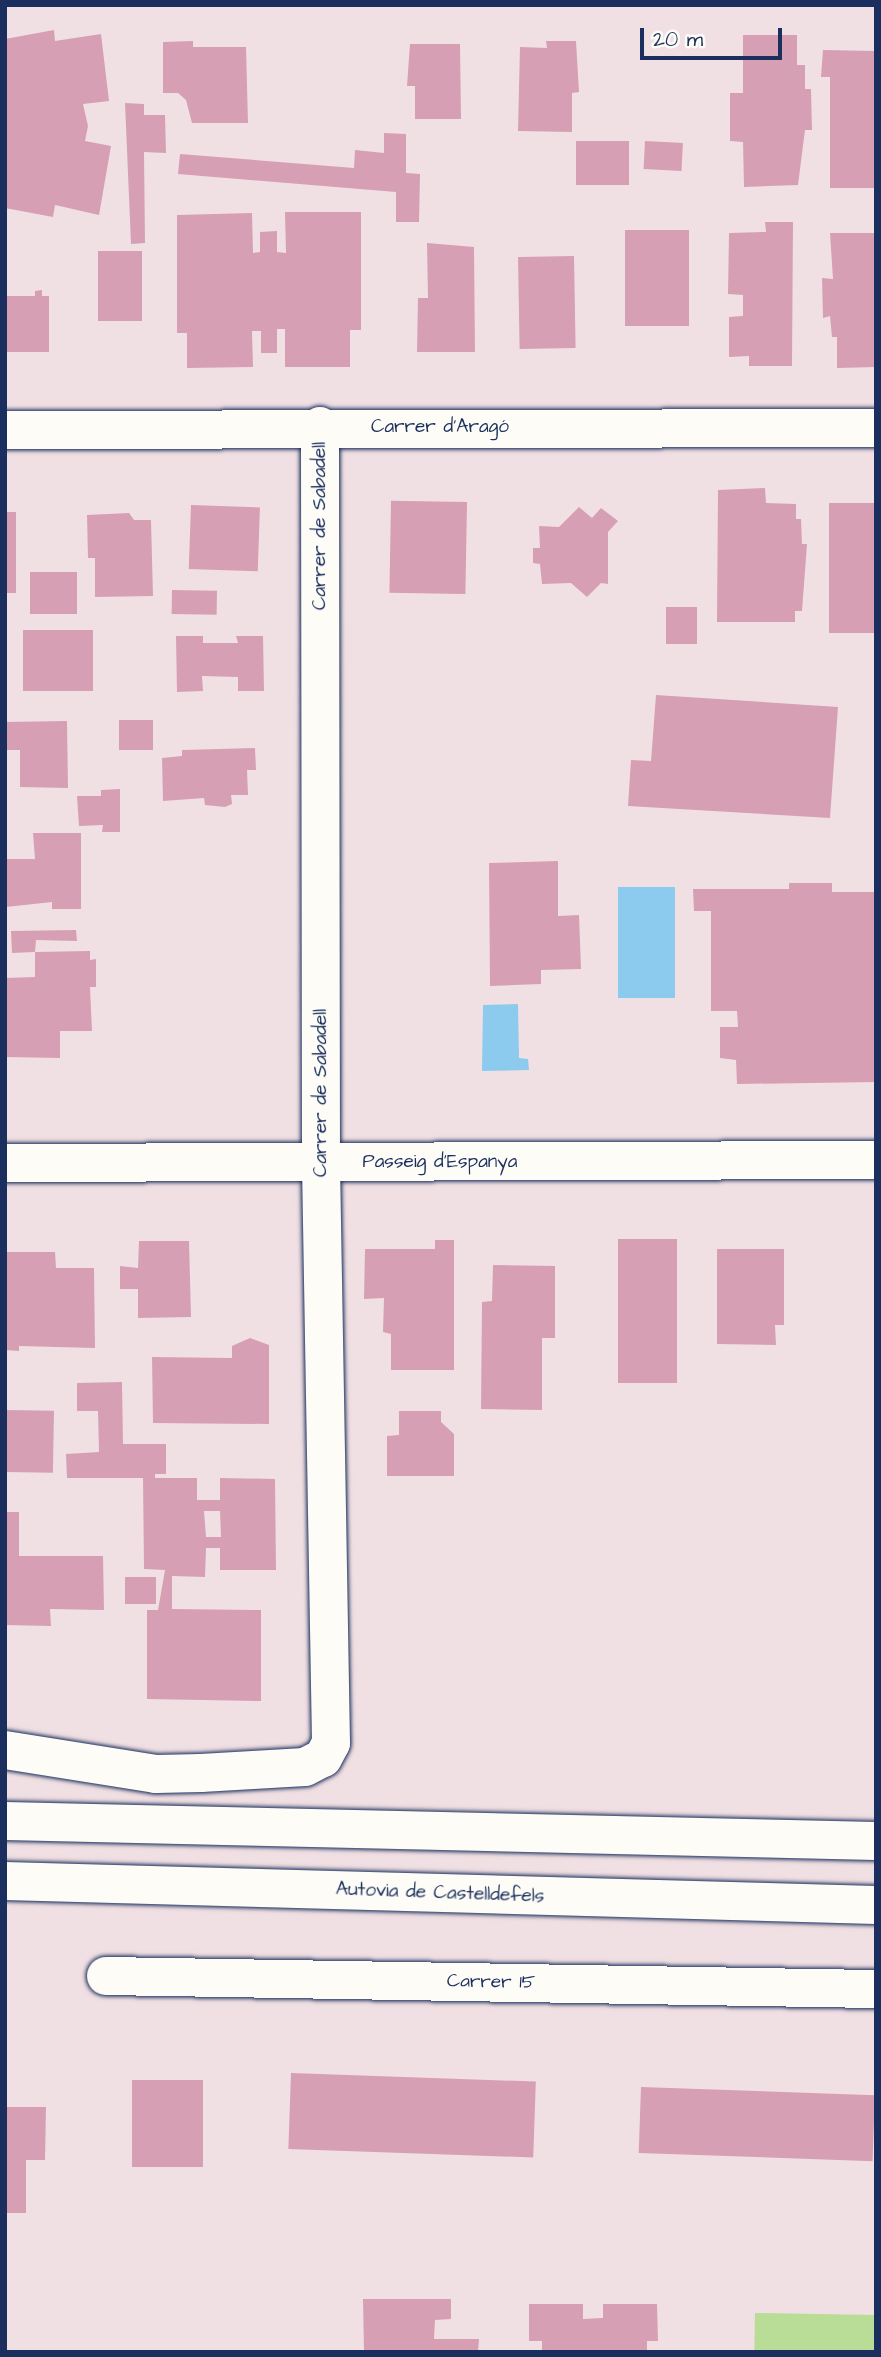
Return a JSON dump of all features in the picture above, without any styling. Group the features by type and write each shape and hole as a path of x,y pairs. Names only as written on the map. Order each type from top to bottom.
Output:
{"main road":[{"name":"Carrer d'Aragó","path":"5,430 320,426 876,428"},
{"name":"Carrer de Sabadell","path":"5,1750 156,1774 305,1767 323,1758 331,1743 321,1162 320,426"},
{"name":"Passeig d'Espanya","path":"5,1163 876,1160"},
{"path":"5,1821 876,1841"},
{"name":"Autovia de Castelldefels","path":"5,1881 876,1905"},
{"name":"Carrer 15","path":"106,1976 876,1989"}],"green space":[{"path":"755,2313 876,2315 875,2352 754,2352"}],"water":[{"path":"618,887 675,887 675,998 618,998"},
{"path":"518,1004 519,1058 528,1059 529,1070 482,1071 483,1005"}],"building":[{"path":"54,30 55,41 101,34 109,101 83,104 88,126 85,141 111,146 99,215 55,205 53,217 5,208 5,39"},
{"path":"743,35 797,35 797,65 805,65 805,89 811,89 812,130 805,130 798,185 744,187 743,142 730,141 730,93 743,93"},
{"path":"193,41 193,47 246,47 248,123 192,123 186,100 178,93 163,93 163,42"},
{"path":"546,41 576,41 579,92 572,93 572,132 518,131 520,47 547,48"},
{"path":"410,44 460,44 461,119 415,119 415,86 407,86"},
{"path":"823,50 876,51 876,188 830,188 830,77 821,77"},
{"path":"125,103 144,104 144,115 165,115 166,153 144,152 145,243 131,244"},
{"path":"384,133 406,134 406,173 420,174 419,222 396,222 396,192 178,174 180,154 354,168 355,150 384,153"},
{"path":"576,141 629,141 629,185 576,185"},
{"path":"645,141 683,143 681,171 644,169"},
{"path":"285,212 361,212 361,330 350,330 350,367 285,367 285,329 277,329 277,353 261,353 261,331 252,331 253,367 187,368 187,333 177,333 177,215 252,213 253,253 260,252 260,232 277,231 277,252 286,253"},
{"path":"765,222 793,222 792,366 749,366 749,356 729,357 729,317 743,316 743,295 728,294 729,233 766,232"},
{"path":"625,230 689,230 689,326 625,326"},
{"path":"830,233 876,233 876,367 837,368 837,337 832,337 830,316 823,318 822,278 833,279"},
{"path":"427,243 474,247 475,352 417,352 418,298 428,298"},
{"path":"98,251 142,251 142,321 98,321"},
{"path":"574,256 576,348 520,349 518,257"},
{"path":"42,290 42,296 49,296 49,352 5,352 5,296 35,296 35,291"},
{"path":"765,488 766,503 796,504 796,519 801,519 802,544 807,544 802,611 795,611 795,622 717,622 718,490"},
{"path":"391,501 467,502 465,594 389,593"},
{"path":"829,503 876,503 876,633 829,633"},
{"path":"191,505 260,507 258,571 189,569"},
{"path":"579,507 592,518 601,508 618,521 608,532 608,584 601,583 587,597 571,583 542,584 540,564 533,563 533,548 540,548 539,526 559,527"},
{"path":"5,512 16,512 16,593 5,593"},
{"path":"129,513 134,520 151,520 153,596 95,597 95,558 88,558 87,515"},
{"path":"30,572 77,572 77,614 30,614"},
{"path":"172,590 217,591 217,615 172,614"},
{"path":"666,607 697,607 697,644 666,644"},
{"path":"23,630 93,630 93,691 23,691"},
{"path":"176,636 203,636 203,643 238,643 236,636 263,636 264,691 238,691 238,677 202,676 203,691 177,692"},
{"path":"656,695 838,707 830,818 628,806 631,760 651,761"},
{"path":"119,720 153,720 153,750 119,750"},
{"path":"67,721 68,788 20,787 20,750 5,750 5,722"},
{"path":"255,748 256,770 247,770 248,795 231,795 232,804 225,807 205,805 204,798 163,801 162,758 182,756 182,750"},
{"path":"120,789 120,832 102,832 103,825 79,826 77,796 101,796 101,790"},
{"path":"33,833 81,833 81,909 52,909 52,902 6,907 7,859 35,859"},
{"path":"558,861 558,916 579,915 581,969 541,970 541,984 490,986 489,863"},
{"path":"789,883 832,883 832,892 876,892 876,1082 737,1084 736,1060 720,1058 720,1027 738,1027 737,1011 711,1011 711,911 694,911 693,889 789,889"},
{"path":"76,930 77,941 36,940 35,952 12,953 11,931"},
{"path":"90,951 90,960 96,959 96,987 90,987 92,1031 60,1031 60,1058 5,1057 5,978 35,977 35,952"},
{"path":"618,1239 677,1239 677,1383 618,1383"},
{"path":"435,1240 454,1240 454,1370 391,1370 391,1334 383,1332 384,1298 364,1299 365,1249 435,1249"},
{"path":"139,1241 189,1241 191,1317 138,1318 138,1289 120,1289 120,1266 138,1268"},
{"path":"717,1249 784,1249 784,1325 775,1325 776,1345 717,1344"},
{"path":"5,1252 55,1252 56,1268 94,1268 95,1348 19,1346 19,1351 5,1350"},
{"path":"493,1265 555,1266 555,1338 542,1338 542,1410 481,1409 482,1302 492,1301"},
{"path":"250,1338 269,1345 269,1424 153,1423 152,1357 232,1358 232,1346"},
{"path":"122,1382 123,1444 166,1444 166,1474 155,1474 155,1478 197,1478 197,1500 220,1500 220,1478 275,1479 276,1570 220,1570 220,1548 206,1548 205,1577 172,1576 172,1609 261,1610 261,1701 147,1699 147,1610 158,1610 165,1570 144,1569 143,1478 67,1478 66,1454 99,1452 98,1411 77,1411 77,1383","holes":["204,1511 220,1511 221,1537 206,1537"]},
{"path":"5,1410 54,1411 53,1473 5,1472"},
{"path":"399,1411 441,1411 441,1422 454,1434 454,1476 387,1476 387,1436 399,1435"},
{"path":"5,1512 19,1512 19,1556 103,1556 104,1610 50,1609 51,1626 5,1625"},
{"path":"125,1577 156,1577 156,1604 125,1604"},
{"path":"291,2073 536,2082 533,2158 288,2149"},
{"path":"132,2080 203,2080 203,2167 132,2167"},
{"path":"641,2087 875,2095 873,2161 639,2153"},
{"path":"5,2107 46,2107 45,2160 26,2160 26,2213 5,2213"},
{"path":"363,2299 451,2299 451,2319 435,2320 434,2339 479,2339 478,2352 364,2352"},
{"path":"529,2304 583,2304 583,2319 603,2318 603,2304 657,2304 658,2341 647,2341 647,2352 542,2352 542,2341 529,2341"}]}
